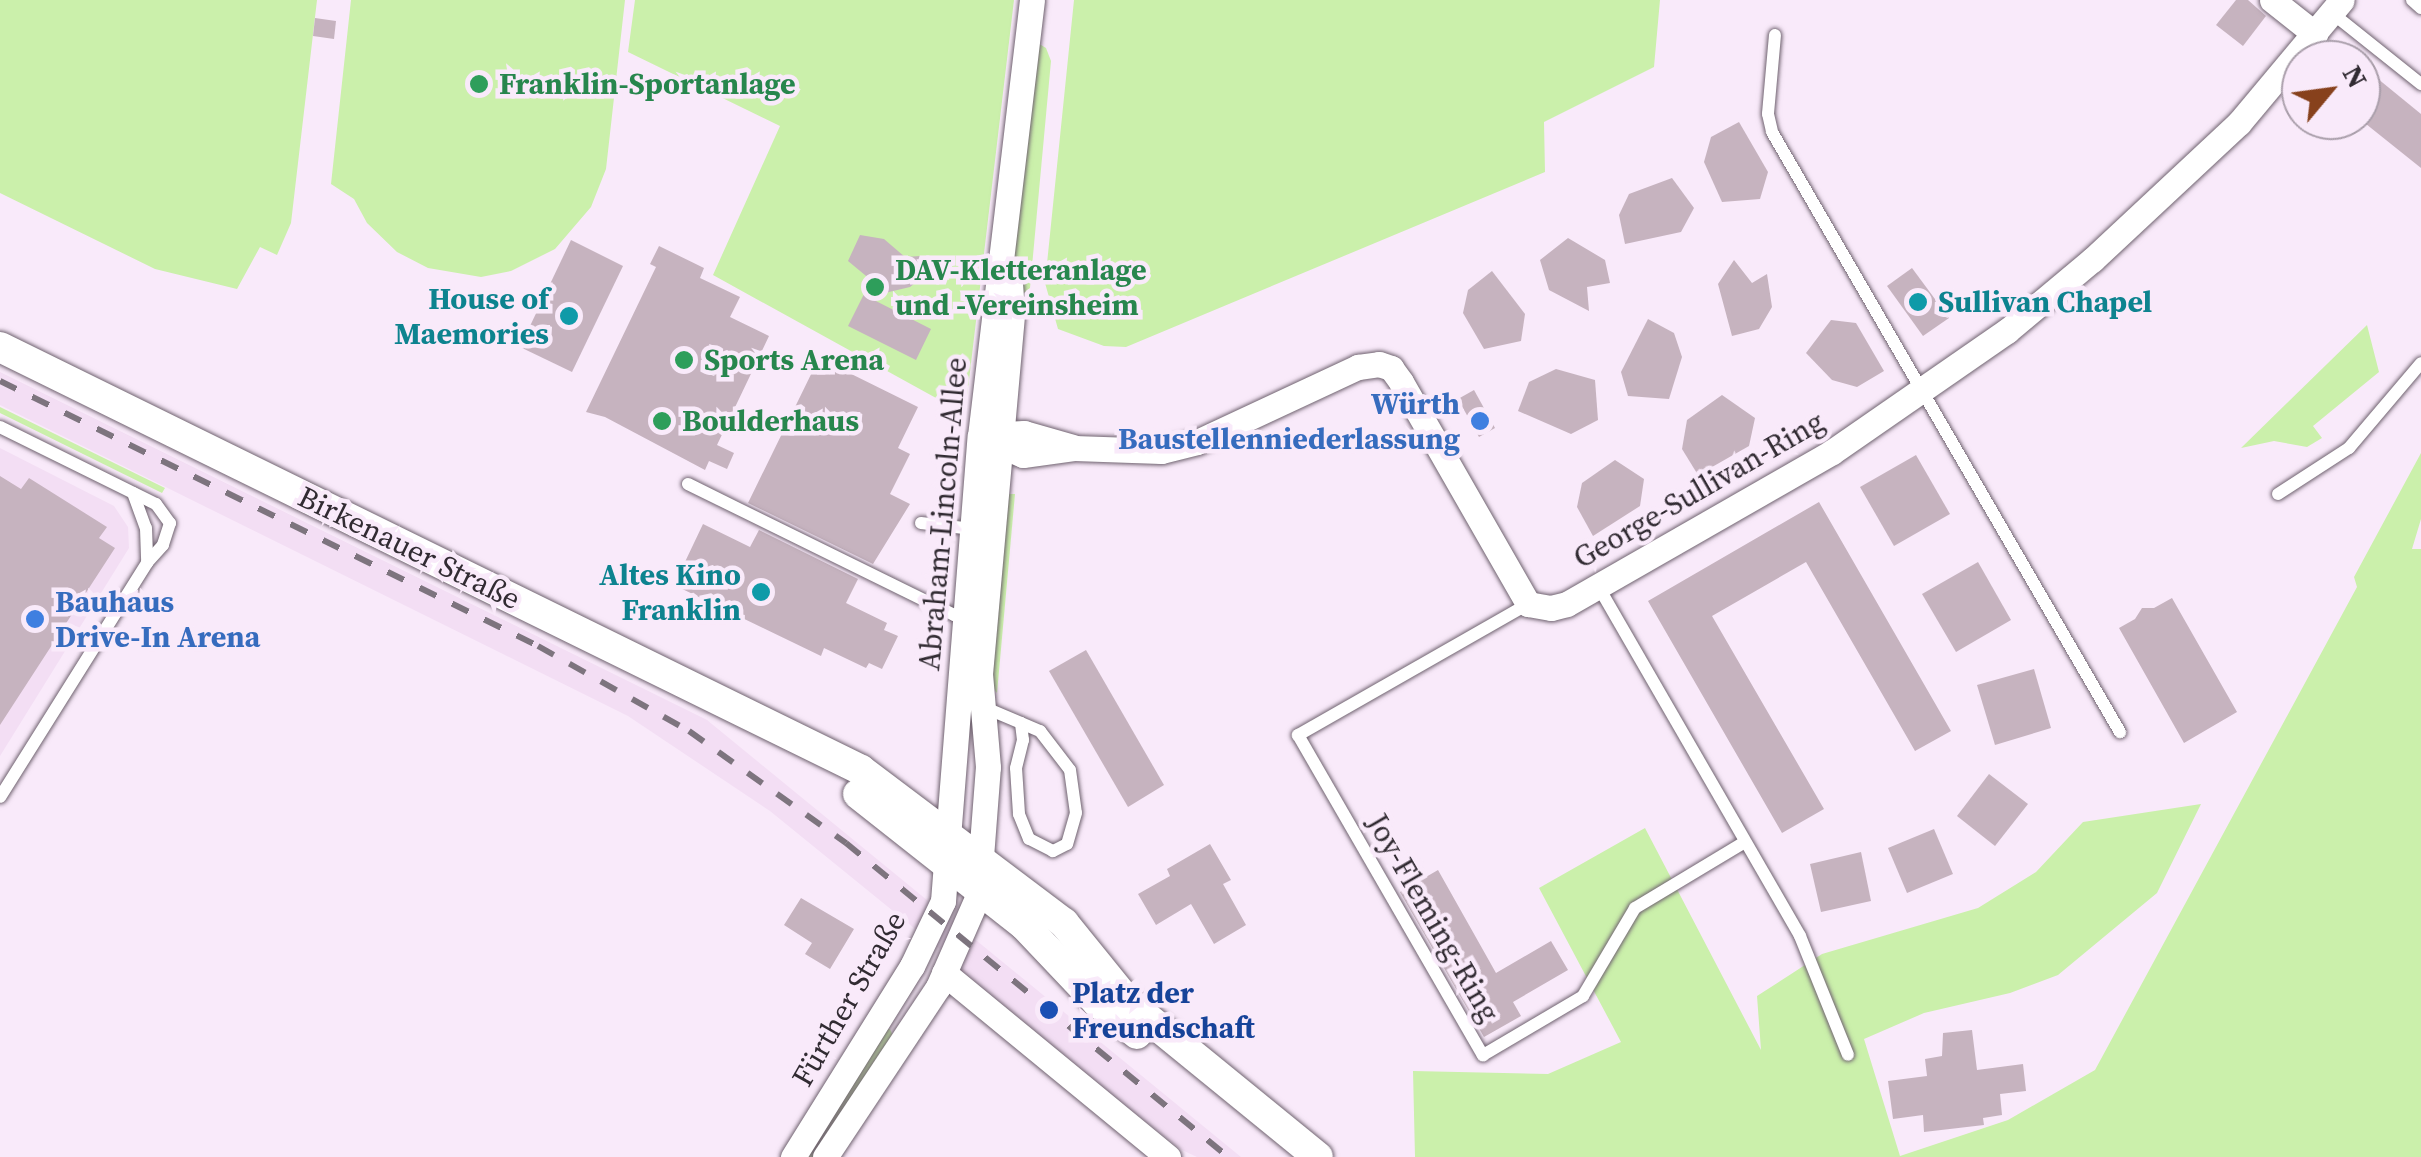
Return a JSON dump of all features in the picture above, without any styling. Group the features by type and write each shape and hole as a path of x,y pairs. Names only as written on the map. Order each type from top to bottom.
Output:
{"street":[{"name":"Abraham-Lincoln-Allee","path":"968,710 980,674 984,530 994,438 1004,253 1032,0"},
{"path":"2272,0 2315,34"},
{"name":"George-Sullivan-Ring","path":"1528,604 1552,608 1598,586 1832,452 1923,393 2007,331 2152,206 2239,123 2337,6"},
{"name":"Birkenauer Straße","path":"0,347 861,770 1064,923 1128,1002 1318,1157"},
{"path":"994,438 1023,455 1074,448 1161,451 1198,442 1358,366 1379,364 1391,368 1401,382 1528,604"},
{"name":"Abraham-Lincoln-Allee","path":"968,710 967,617 984,530"},
{"name":"Fürther Straße","path":"793,1157 881,1016 943,901 968,710"},
{"name":"Fürther Straße","path":"825,1157 944,973 970,920 979,891 988,766 968,710"},
{"name":"Birkenauer Straße","path":"818,752 852,789 1050,949 1098,1002 1289,1157"},
{"path":"944,973 1168,1157"}],"lane":[{"path":"2412,0 2421,8"},
{"path":"2337,6 2421,84"},
{"path":"1775,35 1768,114 1772,132 2120,732"},
{"path":"2278,494 2349,448 2421,363"},
{"path":"0,427 133,492 166,512 170,523 164,545 147,563 0,797"},
{"path":"688,484 954,615 967,617"},
{"path":"133,492 146,528 147,563"},
{"path":"921,523 984,530"},
{"path":"1598,586 1807,952 1848,1055"},
{"name":"Joy-Fleming-Ring","path":"1528,604 1298,735 1483,1055 1583,996 1635,908 1745,842"},
{"path":"968,710 1021,722 1050,742 1072,773 1076,812 1067,844 1053,851 1029,839 1018,814 1016,768 1023,740 1021,722"},
{"path":"917,952 944,973"},
{"path":"881,1016 906,1031"}],"shaded area":[{"path":"0,372 707,720 1241,1157 1197,1157 1182,1150 1025,1028 961,971 962,967 770,811 628,716 0,405"},
{"name":"Bauhaus Drive-In Arena","path":"0,448 114,506 128,527 129,548 0,756"}],"green space":[{"path":"0,0 317,0 291,223 277,255 260,247 237,289 155,269 0,193"},
{"name":"Franklin-Sportanlage","path":"351,0 625,0 606,169 591,207 555,249 511,271 481,277 428,268 397,252 367,223 354,199 331,184"},
{"path":"635,0 1014,0 965,414 713,275 780,126 628,52"},
{"path":"1074,0 1660,0 1654,67 1544,122 1545,172 1126,347 1104,346 1058,329 1045,283"},
{"path":"1036,42 1046,48 1051,61 1030,288 1021,295 1014,251"},
{"path":"2367,325 2379,372 2313,426 2322,438 2307,447 2274,441 2241,448"},
{"path":"0,407 165,488 162,493 0,413"},
{"path":"2421,453 2421,519 2412,549 2421,549 2421,1157 1415,1157 1413,1071 1548,1074 1621,1042 1539,888 1645,828 1761,1050 1757,996 1822,954 1978,908 2036,872 2083,822 2201,804 2157,893 2058,975 2010,993 1924,1013 1864,1039 1900,1156 2008,1120 2095,1070 2357,587 2354,577"},
{"path":"1009,494 1015,494 997,693 993,688 993,648"},
{"path":"890,1029 893,1036 817,1157 800,1157 881,1030"}],"building":[{"path":"2236,0 2248,0 2266,16 2243,46 2216,25"},
{"path":"315,18 336,21 334,39 313,36"},
{"path":"2381,81 2421,114 2421,168 2381,136"},
{"path":"1739,122 1768,172 1760,199 1722,202 1704,162 1711,137"},
{"path":"1672,178 1694,208 1681,232 1625,244 1619,215 1629,194"},
{"path":"860,235 884,239 905,257 920,256 929,272 910,287 868,297 931,329 916,360 848,326 871,280 848,261"},
{"path":"1568,238 1605,260 1610,283 1587,287 1589,311 1549,290 1540,260"},
{"path":"571,240 623,266 572,372 520,347"},
{"name":"Sports Arena","path":"659,246 704,268 700,278 740,297 730,317 769,336 717,445 734,453 727,469 709,461 705,470 605,417 586,412 656,267 650,264"},
{"path":"1734,260 1752,283 1767,274 1772,307 1759,329 1732,336 1718,284"},
{"name":"Sullivan Chapel","path":"1912,268 1949,318 1923,336 1887,286"},
{"path":"1492,271 1525,314 1521,341 1484,349 1463,313 1468,290"},
{"path":"1648,319 1674,333 1682,357 1669,399 1628,396 1621,372"},
{"path":"1831,320 1856,323 1884,371 1857,387 1832,380 1806,353"},
{"path":"819,358 918,407 898,448 910,454 890,494 910,504 873,564 748,503"},
{"path":"1556,369 1595,380 1598,420 1571,434 1518,411 1529,382"},
{"name":"Würth Baustellenniederlassung","path":"1474,390 1495,428 1479,437 1458,399"},
{"path":"1722,395 1755,418 1749,446 1698,475 1682,449 1687,420"},
{"path":"1916,455 1950,514 1894,546 1860,487"},
{"path":"1615,460 1644,479 1640,506 1593,536 1577,507 1582,483"},
{"name":"Bauhaus Drive-In Arena","path":"0,476 21,489 29,478 107,527 99,538 115,548 0,725"},
{"path":"1819,502 1951,731 1915,751 1806,562 1712,616 1824,809 1782,833 1648,601"},
{"path":"703,524 750,547 759,530 858,579 846,603 887,623 884,630 898,636 882,669 869,663 866,668 824,648 821,656 674,585"},
{"path":"1978,562 2011,620 1956,652 1922,594"},
{"path":"2172,598 2237,712 2184,743 2119,628 2135,619 2142,608 2154,608"},
{"path":"1086,650 1164,785 1128,807 1049,671"},
{"path":"2034,669 2051,728 1995,745 1977,685"},
{"path":"1989,774 2028,804 1995,846 1957,816"},
{"path":"1934,829 1953,874 1907,893 1888,848"},
{"path":"1210,844 1231,880 1223,884 1246,925 1214,944 1191,904 1156,925 1138,894 1170,876 1167,869"},
{"path":"1861,852 1871,901 1821,912 1810,864"},
{"path":"1438,870 1496,973 1551,941 1568,970 1513,1002 1521,1016 1484,1037 1400,892"},
{"path":"801,898 854,929 830,969 805,954 812,943 784,925"},
{"path":"1972,1030 1977,1070 2023,1064 2026,1091 2000,1094 2002,1115 1983,1118 1984,1125 1924,1132 1923,1115 1893,1119 1888,1081 1927,1076 1925,1059 1942,1056 1943,1033"}],"railway":[{"path":"0,381 538,646 689,731 846,843 1228,1157"}],"place":[{"name":"Franklin-Sportanlage","path":"479,84"},
{"name":"DAV-Kletteranlage und -Vereinsheim","path":"875,287"},
{"name":"Sullivan Chapel","path":"1918,302"},
{"name":"House of Maemories","path":"569,316"},
{"name":"Sports Arena","path":"684,360"},
{"name":"Boulderhaus","path":"662,421"},
{"name":"Würth Baustellenniederlassung","path":"1480,421"},
{"name":"Altes Kino Franklin","path":"761,592"},
{"name":"Bauhaus Drive-In Arena","path":"35,619"},
{"name":"Platz der Freundschaft","path":"1049,1010"}]}
